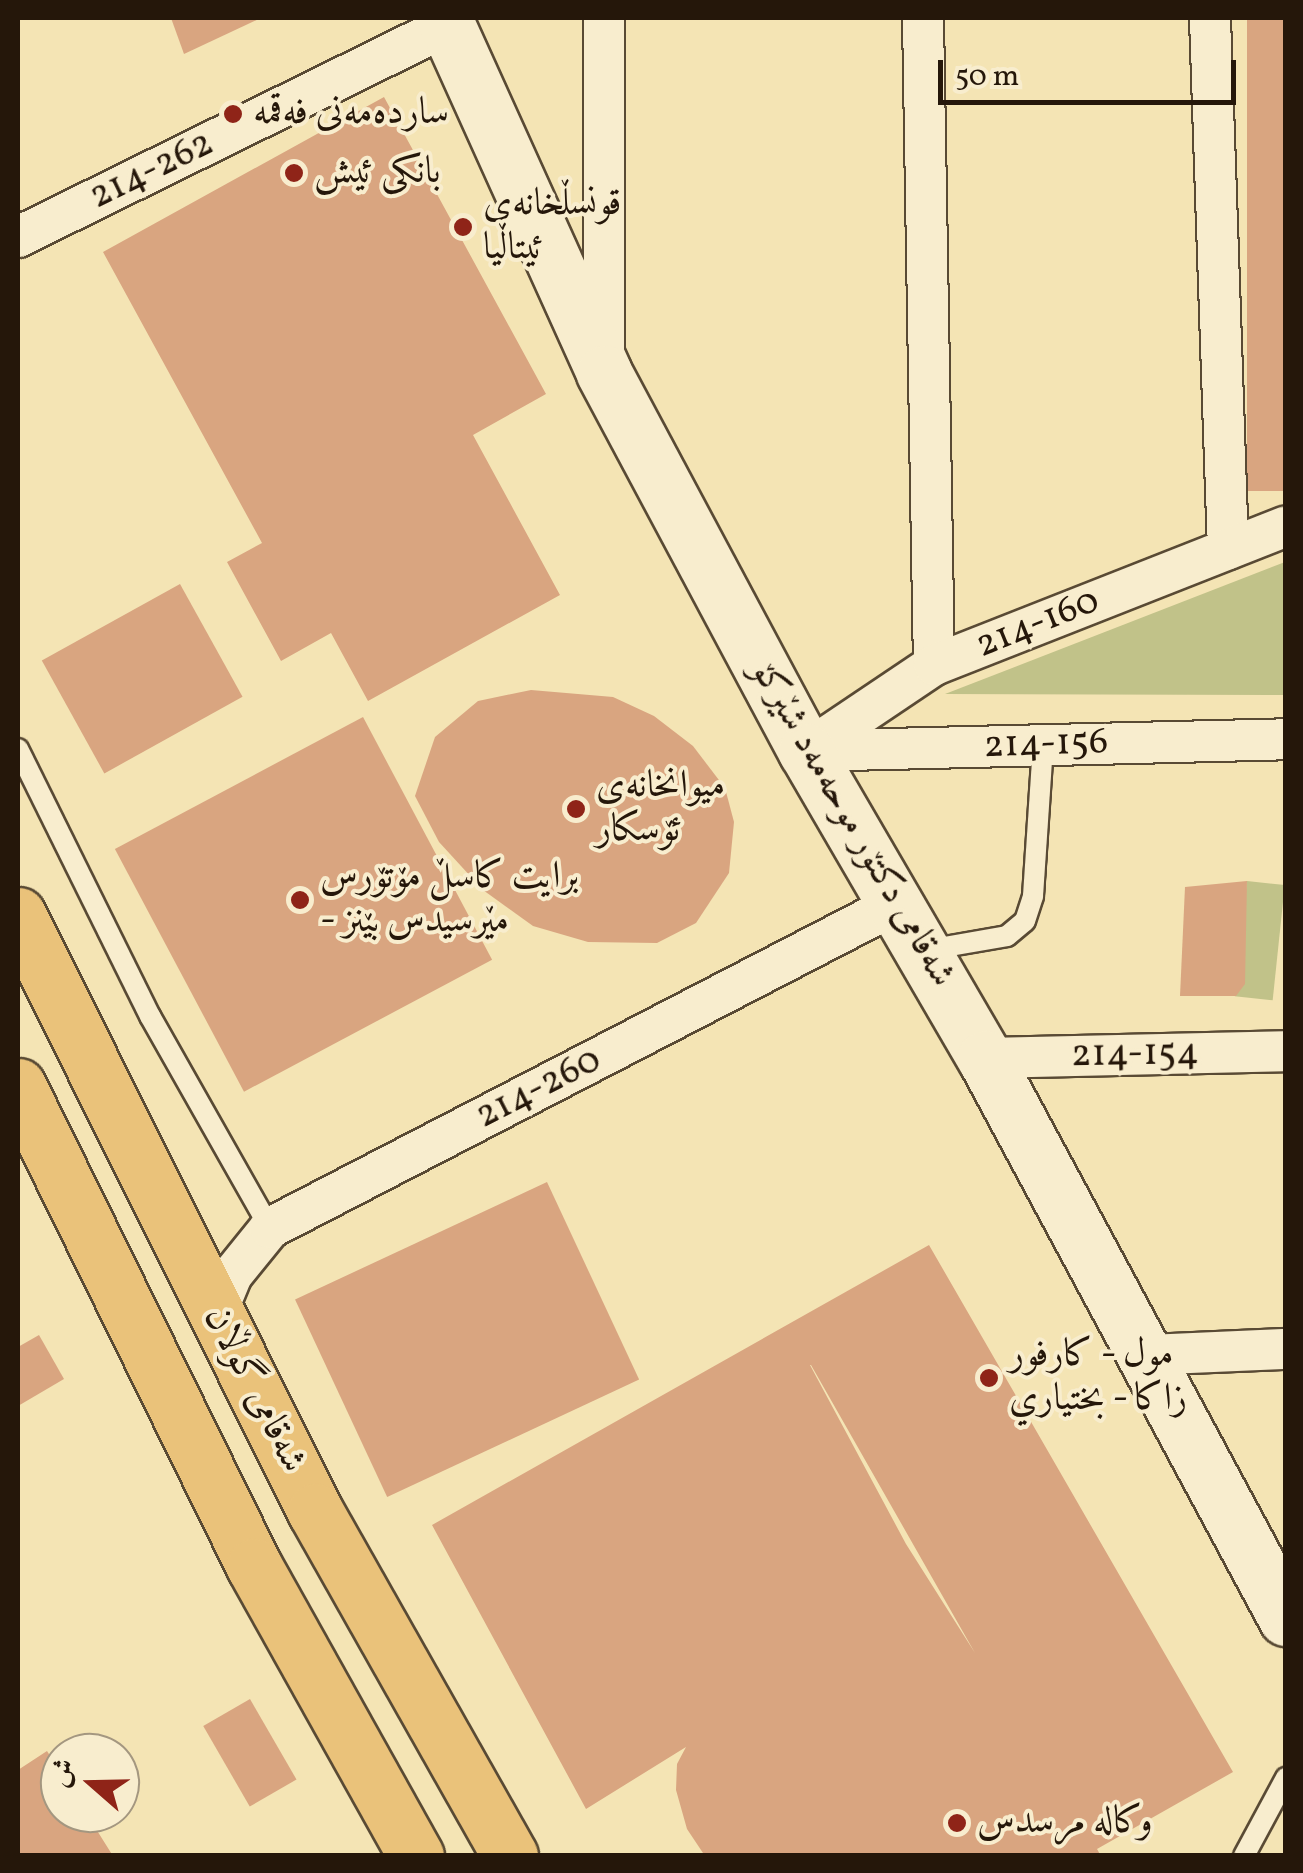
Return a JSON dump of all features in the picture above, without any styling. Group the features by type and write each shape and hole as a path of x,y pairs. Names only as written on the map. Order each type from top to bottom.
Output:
{"main road":[{"name":"شەقامی گوڵان","path":"18,916 315,1511 510,1856"},
{"name":"شەقامی گوڵان","path":"18,1086 254,1566 416,1856"}],"street":[{"path":"604,18 604,373"},
{"path":"923,18 934,665"},
{"path":"1210,18 1228,549"},
{"name":"شەقامی دکتۆر موحەمەد شێرکۆ","path":"446,21 604,373 806,751 898,903 984,1058 1286,1618"},
{"name":"214-262","path":"18,236 446,21"},
{"name":"214-160","path":"806,751 934,665 1286,526"},
{"name":"214-156","path":"806,751 1286,738"},
{"name":"214-260","path":"216,1314 232,1275 270,1228 898,903"},
{"name":"214-154","path":"984,1058 1286,1051"},
{"path":"1146,1355 1286,1349"}],"lane":[{"path":"924,950 1007,936 1025,920 1033,896 1043,745"},
{"path":"18,749 150,1016 270,1228"},
{"path":"1244,1856 1286,1778"}],"green space":[{"path":"1285,562 1285,695 945,694"},
{"path":"1247,881 1285,885 1273,1000 1235,996"}],"building":[{"path":"171,18 261,18 184,54"},
{"path":"1247,18 1286,18 1286,491 1247,491"},
{"path":"384,97 546,394 473,435 560,595 368,701 331,633 281,661 227,562 262,543 103,252"},
{"path":"180,584 243,697 104,773 42,661"},
{"name":"میوانخانەی ئۆسکار","path":"531,690 613,697 654,716 693,746 725,788 734,822 729,873 696,923 657,943 588,942 533,926 483,890 439,842 415,796 435,737 478,701"},
{"name":"برایت کاسڵ مۆتۆرس - مێرسیدس بێنز","path":"363,717 492,960 244,1092 115,849"},
{"path":"1247,881 1245,984 1236,996 1180,996 1185,887"},
{"path":"547,1182 639,1380 387,1497 295,1299"},
{"path":"929,1245 1233,1772 1097,1849 1101,1856 705,1856 687,1829 676,1790 677,1764 686,1747 586,1809 432,1525","holes":["811,1365 975,1653 906,1544"]},
{"path":"39,1335 64,1379 18,1406 18,1347"},
{"path":"250,1699 296,1780 250,1807 203,1726"},
{"path":"40,1756 40,1833 99,1833 113,1856 18,1856 18,1770"}],"place":[{"name":"ساردەمەنی فەقمە","path":"233,114"},
{"name":"بانکی ئیش","path":"294,173"},
{"name":"قونسڵخانەی ئیتاڵیا","path":"463,227"},
{"name":"میوانخانەی ئۆسکار","path":"576,809"},
{"name":"برایت کاسڵ مۆتۆرس - مێرسیدس بێنز","path":"300,900"},
{"name":"مول - كارفور زاكا - بختياري","path":"989,1378"},
{"name":"وكاله مرسدس","path":"957,1823"}]}
